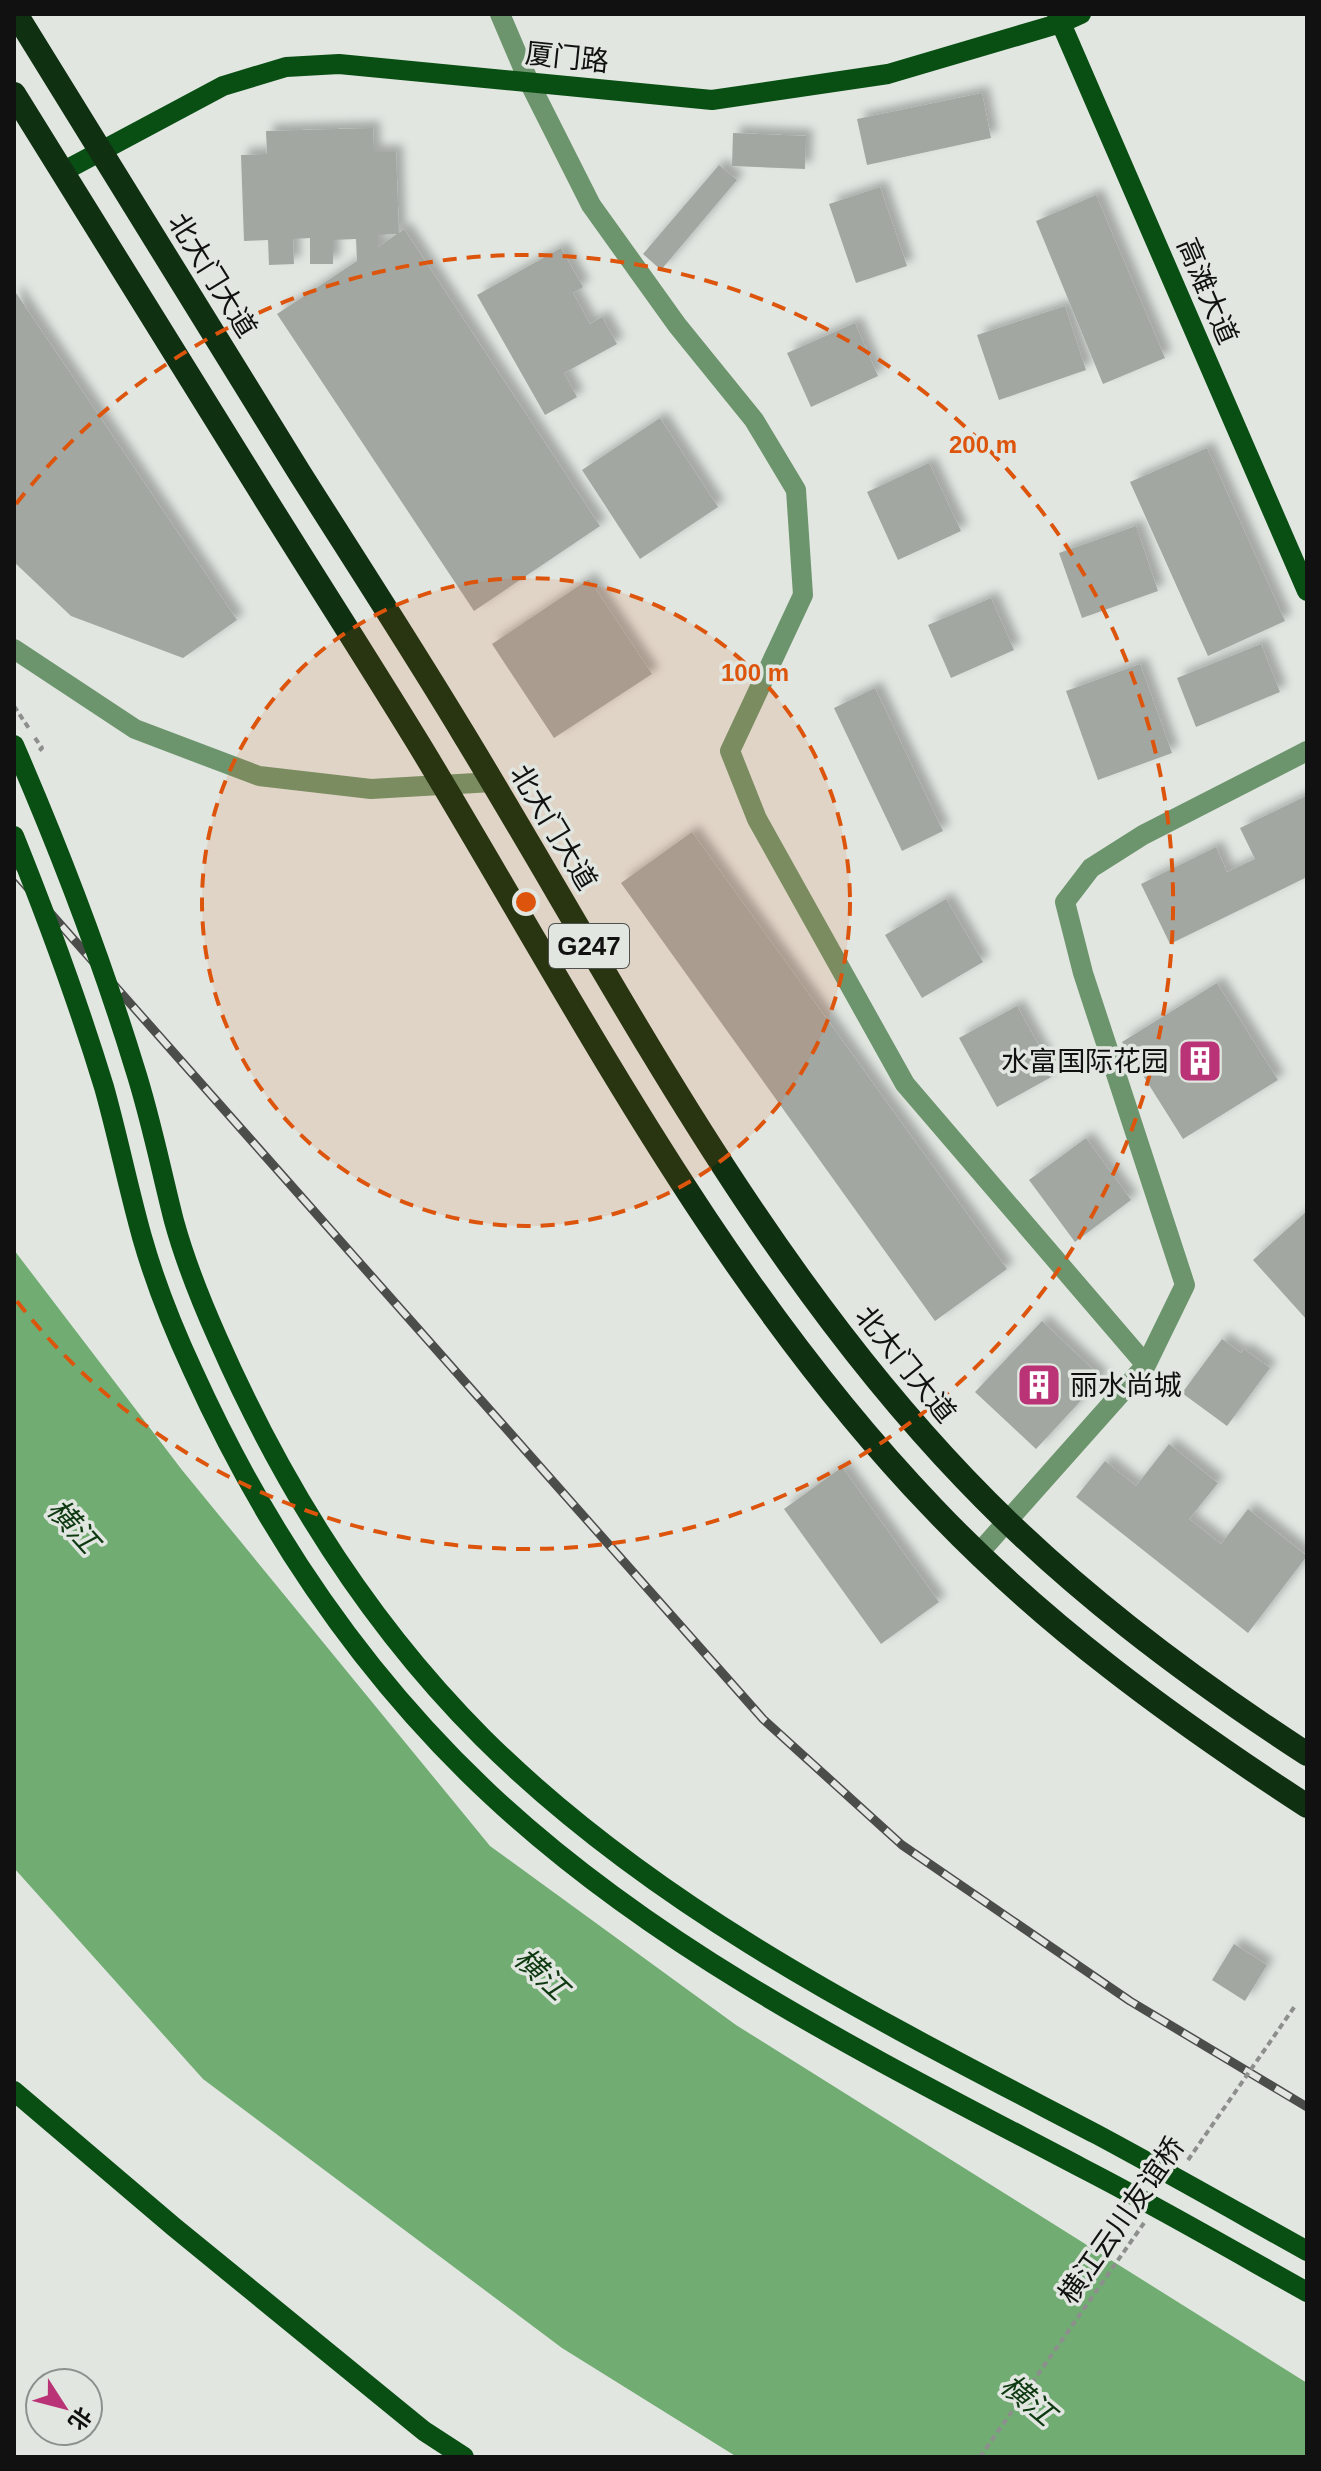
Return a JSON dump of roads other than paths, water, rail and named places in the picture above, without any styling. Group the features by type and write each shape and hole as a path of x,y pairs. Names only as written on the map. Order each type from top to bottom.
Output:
{"highway":[{"name":"北大门大道","path":"16,14 493,782 654,1054 793,1268 890,1394 954,1468 1007,1521 1138,1636 1307,1754"},
{"name":"G247","path":"14,94 443,785 646,1126 757,1293 856,1422 978,1554 1033,1605 1112,1670 1193,1730 1307,1806"}],"main road":[{"name":"厦门路","path":"62,172 223,86 286,67 339,64 712,100 888,74 1059,18 1081,14"},
{"name":"高滩大道","path":"1059,18 1307,591"},
{"path":"14,745 74,891 113,1000 151,1123 182,1246 221,1347 271,1448 329,1547 370,1606 439,1690 483,1738 555,1804 645,1875 698,1912 862,2011 1139,2157 1307,2251"},
{"path":"14,836 49,925 93,1054 117,1133 148,1258 194,1373 240,1465 299,1567 342,1627 412,1714 458,1763 532,1831 678,1941 845,2042 1136,2196 1307,2292"},
{"path":"14,2091 412,2422 464,2457"}],"street":[{"path":"500,14 529,82 591,205 677,325 754,420 796,490 803,595 730,751 757,819 905,1084 1146,1365"},
{"path":"14,649 135,729 259,776 371,789 493,782"},
{"path":"978,1554 1146,1365 1185,1285 1083,973 1065,902 1091,868 1143,835 1307,751"}],"water":[{"name":"横江","path":"14,1250 182,1470 490,1846 736,2025 1307,2383 1307,2457 737,2457 562,2348 203,2079 14,1868"}],"railway":[{"path":"14,872 763,1719 902,1845 1130,2001 1307,2107"}],"place":[{"name":"水富国际花园","path":"1200,1061"},
{"name":"丽水尚城","path":"1039,1385"}]}
